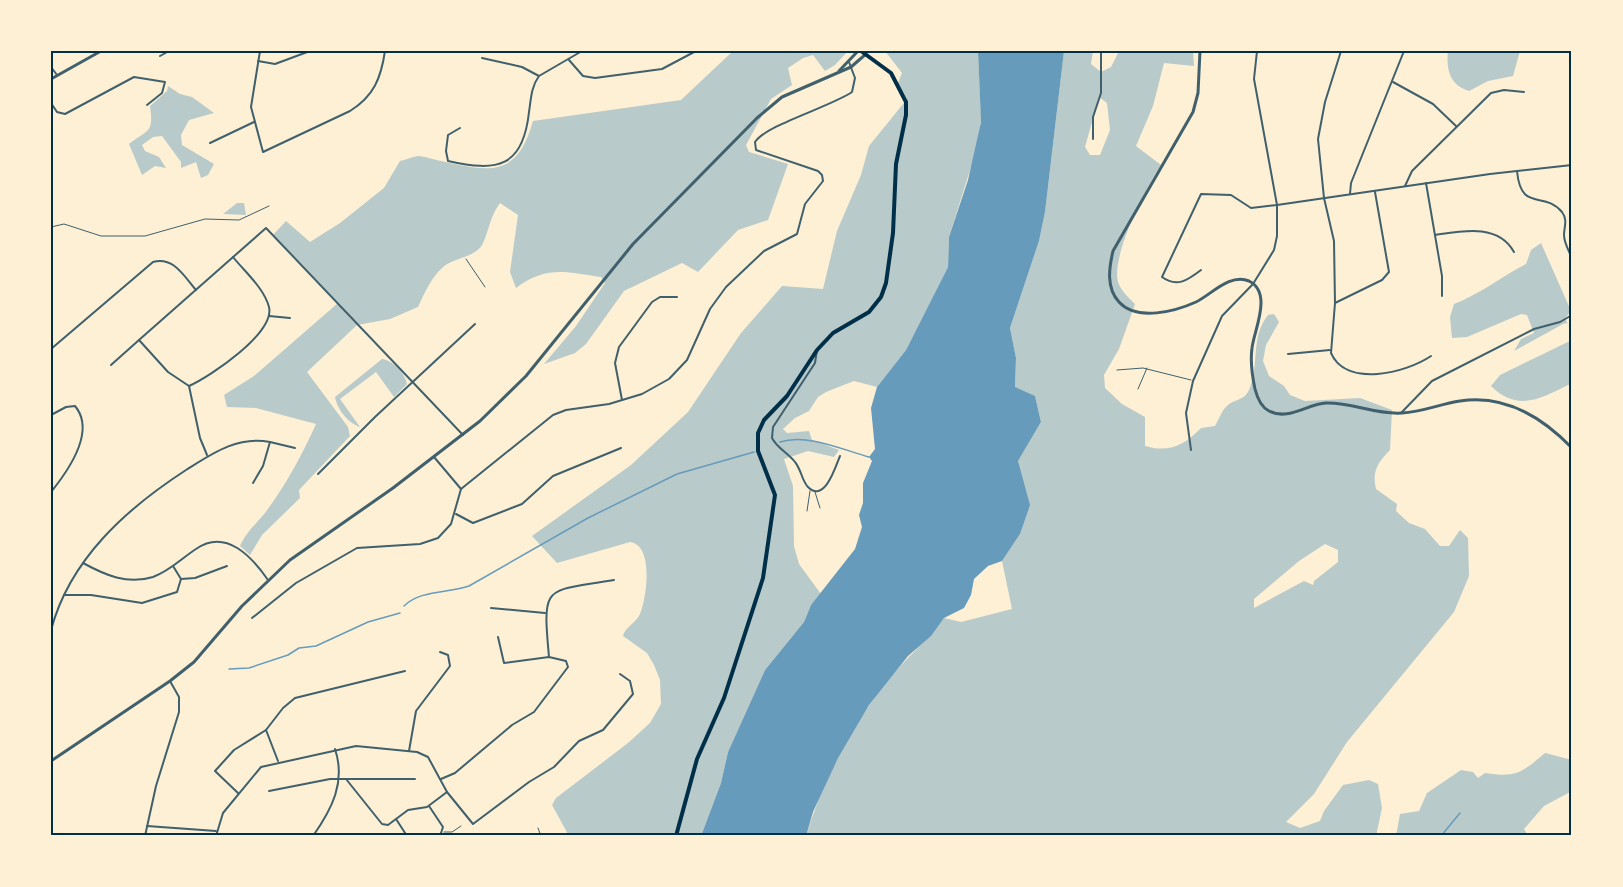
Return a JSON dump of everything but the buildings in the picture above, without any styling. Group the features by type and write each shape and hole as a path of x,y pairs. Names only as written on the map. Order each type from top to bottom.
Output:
{"main road":[{"path":"676,836 698,759 724,698 762,578 775,495 758,451 758,433 764,420 787,396 817,350 833,333 868,312 884,291 890,264 896,165 906,115 906,102 895,78 866,52 860,51"}],"street":[{"path":"51,79 101,51"},
{"path":"160,56 169,51"},
{"path":"260,51 251,101 254,122 263,152 350,111 363,102 377,85 385,51"},
{"path":"258,61 275,64 310,51"},
{"path":"460,128 448,135 446,151 448,161 483,167 495,166 509,160 524,139 531,92 539,76 582,51"},
{"path":"569,60 581,74 595,78 656,71 696,51"},
{"path":"837,72 860,51"},
{"path":"1093,139 1093,117 1101,93 1101,51"},
{"path":"1200,51 1196,106 1168,160 1117,241 1110,266 1110,287 1117,300 1126,308 1148,313 1190,304 1236,279 1253,284 1259,294 1261,306 1252,348 1251,366 1256,392 1266,409 1286,414 1329,403 1376,412 1401,413 1460,401 1498,402 1534,417 1572,448"},
{"path":"1191,450 1186,413 1193,381 1222,316 1253,284 1276,245 1277,205 1254,79 1257,51"},
{"path":"1341,51 1318,134 1324,198 1333,239 1335,303 1330,350 1338,364 1359,373 1401,372 1431,356"},
{"path":"1350,194 1351,183 1404,51"},
{"path":"51,760 170,681 194,662 268,580 290,560 463,435 526,376 627,251 756,118 782,98 851,67 866,52"},
{"path":"1572,52 1572,80"},
{"path":"482,58 522,67 539,76"},
{"path":"252,618 296,583 350,551 363,546 420,544 432,540 448,529 456,514 461,489 552,415 622,400 650,390 675,374 692,351 710,309 726,287 764,251 796,234 805,204 821,184 822,175 818,171 758,152 754,145 766,130 807,115 850,94 855,83 849,62"},
{"path":"51,67 57,75"},
{"path":"51,103 57,112 65,114 134,77 165,82 162,93 147,105"},
{"path":"1392,82 1430,102 1444,112 1456,126"},
{"path":"1405,186 1412,171 1491,93 1504,90 1524,92"},
{"path":"210,143 254,122"},
{"path":"1201,270 1181,282 1170,282 1162,277 1201,194 1231,195 1251,208 1572,165"},
{"path":"1517,171 1519,188 1522,193 1562,213 1566,225 1564,236 1572,258"},
{"path":"1426,183 1442,276 1442,296"},
{"path":"1335,303 1382,280 1389,272 1375,191"},
{"path":"111,365 266,228 463,435"},
{"path":"1435,236 1470,230 1488,233 1507,242 1514,252"},
{"path":"189,386 211,375 258,334 269,316 265,297 233,257"},
{"path":"51,349 153,262 162,260 174,265 196,290"},
{"path":"622,400 615,363 619,347 652,302 660,297 677,297"},
{"path":"1401,413 1432,381 1534,329 1560,322 1572,315"},
{"path":"269,316 290,318"},
{"path":"318,474 475,324"},
{"path":"140,340 168,372 189,386 200,438 208,456"},
{"path":"817,350 815,363 776,423 772,434 773,441 796,464 812,489 823,488 828,483 840,456"},
{"path":"1288,354 1330,350"},
{"path":"51,415 66,407 75,406 83,425 76,453 51,492"},
{"path":"51,630 64,595 83,563 130,509 208,456 242,441 270,442 295,448"},
{"path":"253,483 263,466 270,442"},
{"path":"456,514 473,523 486,520 522,504 554,476 621,448"},
{"path":"434,457 461,489"},
{"path":"83,563 115,578 130,580 154,577 201,546 226,542 239,549 268,580"},
{"path":"64,595 92,595 142,603 177,592 181,579 173,566"},
{"path":"181,579 195,578 227,566"},
{"path":"549,657 544,613 547,601 557,591 614,580"},
{"path":"491,608 544,613"},
{"path":"441,779 462,767 512,725 541,705 568,667 564,660 549,657 504,663 498,637"},
{"path":"409,751 416,711 450,666 448,655 440,652"},
{"path":"238,793 215,771 234,750 266,730 283,708 302,696 405,671"},
{"path":"216,836 223,813 256,770 278,761 335,749 364,746 409,751 428,757 447,792 473,824 529,782 555,766 579,741 603,730 631,698 632,683 620,674"},
{"path":"145,836 156,786 179,712 179,697 170,681"},
{"path":"266,730 278,761"},
{"path":"313,836 330,808 341,778 335,749"},
{"path":"269,791 341,778 415,779"},
{"path":"346,778 382,824 388,825 408,810 429,806 447,792"},
{"path":"429,806 442,824 444,832 440,836"},
{"path":"396,819 407,836"},
{"path":"147,826 216,831"}],"lane":[{"path":"51,227 64,224 94,235 145,236 205,219 244,219 269,207"},
{"path":"466,259 485,287"},
{"path":"1138,388 1147,368"},
{"path":"1117,370 1147,368 1193,381"},
{"path":"812,489 820,508"},
{"path":"807,511 812,489"},
{"path":"444,832 452,832 461,826"},
{"path":"538,828 541,836"}],"shaded area":[{"path":"733,51 848,51 835,65 825,71 813,55 803,58 788,68 792,85 771,99 746,145 749,152 788,164 768,220 738,230 698,272 682,263 624,291 586,344 575,353 544,364 576,326 605,283 601,277 557,272 537,276 516,288 510,272 518,215 500,203 482,245 474,253 442,268 431,281 418,307 390,319 357,325 307,372 348,427 350,436 299,490 300,498 262,535 250,555 240,546 245,536 265,513 287,481 316,424 256,408 227,407 224,395 254,376 338,303 273,235 286,221 310,242 340,223 384,188 400,161 418,156 474,167 499,166 510,162 519,153 533,121 681,100"},
{"path":"885,51 978,51 981,121 976,151 949,237 948,267 906,350 877,387 854,381 826,392 818,397 809,411 795,418 783,429 787,433 809,431 812,440 839,450 834,457 808,451 784,459 793,486 794,546 799,564 821,594 811,605 804,622 765,670 728,752 721,783 701,836 569,836 552,805 556,798 628,743 650,723 661,704 660,680 654,665 647,653 623,636 640,614 643,606 646,562 638,545 630,542 557,563 532,536 631,465 688,412 741,333 782,286 823,289 837,231 861,175 869,146 907,99 898,83 902,73"},
{"path":"1064,51 1093,51 1091,64 1101,72 1111,67 1119,51 1193,51 1194,66 1164,63 1153,106 1136,146 1161,165 1131,222 1120,256 1117,270 1118,282 1135,304 1119,349 1104,375 1105,388 1122,404 1145,417 1145,446 1162,449 1183,443 1201,428 1215,426 1225,408 1247,394 1254,371 1259,332 1268,315 1274,314 1279,322 1266,345 1263,361 1269,376 1284,386 1290,395 1305,401 1360,398 1392,410 1390,450 1377,468 1376,489 1397,504 1396,511 1409,523 1425,529 1440,546 1449,546 1460,530 1468,538 1469,576 1454,612 1347,742 1314,794 1286,822 1300,828 1320,821 1324,811 1343,785 1369,780 1378,784 1382,808 1376,836 806,836 830,774 863,715 896,671 944,618 961,622 1012,609 1002,561 1020,534 1022,481 1018,461 1041,422 1035,396 1015,388 1016,358 1010,328 1039,241 1045,212","holes":["1099,97 1107,103 1110,130 1100,155 1090,155 1085,147","1325,544 1338,550 1338,562 1314,581 1313,585 1304,581 1254,608 1254,599 1299,561"]},
{"path":"1448,51 1520,51 1513,76 1488,81 1469,91 1453,81 1448,64"},
{"path":"168,86 180,94 192,97 214,113 189,120 181,135 182,145 214,164 208,175 201,178 196,162 181,168 181,162 162,136 153,137 142,145 145,151 159,157 166,168 155,166 142,175 129,144 148,130 151,122 150,106 167,91"},
{"path":"237,203 244,203 246,215 223,214"},
{"path":"1541,243 1571,311 1565,318 1572,333 1567,323 1563,324 1514,351 1521,339 1534,333 1527,315 1521,314 1467,337 1452,338 1450,317 1454,304 1526,264 1531,250"},
{"path":"1572,340 1572,383 1540,398 1521,401 1501,394 1491,386 1500,375"},
{"path":"382,359 398,368 407,384 394,397 376,372 340,399 360,427 344,415 335,397"},
{"path":"1545,753 1572,760 1572,791 1544,806 1524,829 1528,836 1396,836 1400,814 1419,811 1427,793 1461,770 1473,772 1478,778 1485,773 1512,774 1524,769"}],"water":[{"path":"978,51 1064,51 1045,212 1039,241 1010,328 1016,358 1015,387 1035,396 1041,422 1018,461 1030,505 1020,534 1002,561 988,566 974,579 971,595 964,608 944,618 931,636 908,656 869,705 838,758 813,812 806,836 701,836 721,783 728,752 765,670 804,622 811,605 855,549 862,527 859,515 863,503 863,483 872,461 869,457 875,449 871,408 877,387 906,350 948,267 949,237 968,180 981,122"}],"waterway":[{"path":"780,442 813,441 869,457"},
{"path":"404,606 426,594 469,586 588,518 677,474 754,452"},
{"path":"229,669 249,668 288,655 299,648 316,646 368,622 400,613"},
{"path":"1441,836 1460,813"}]}
